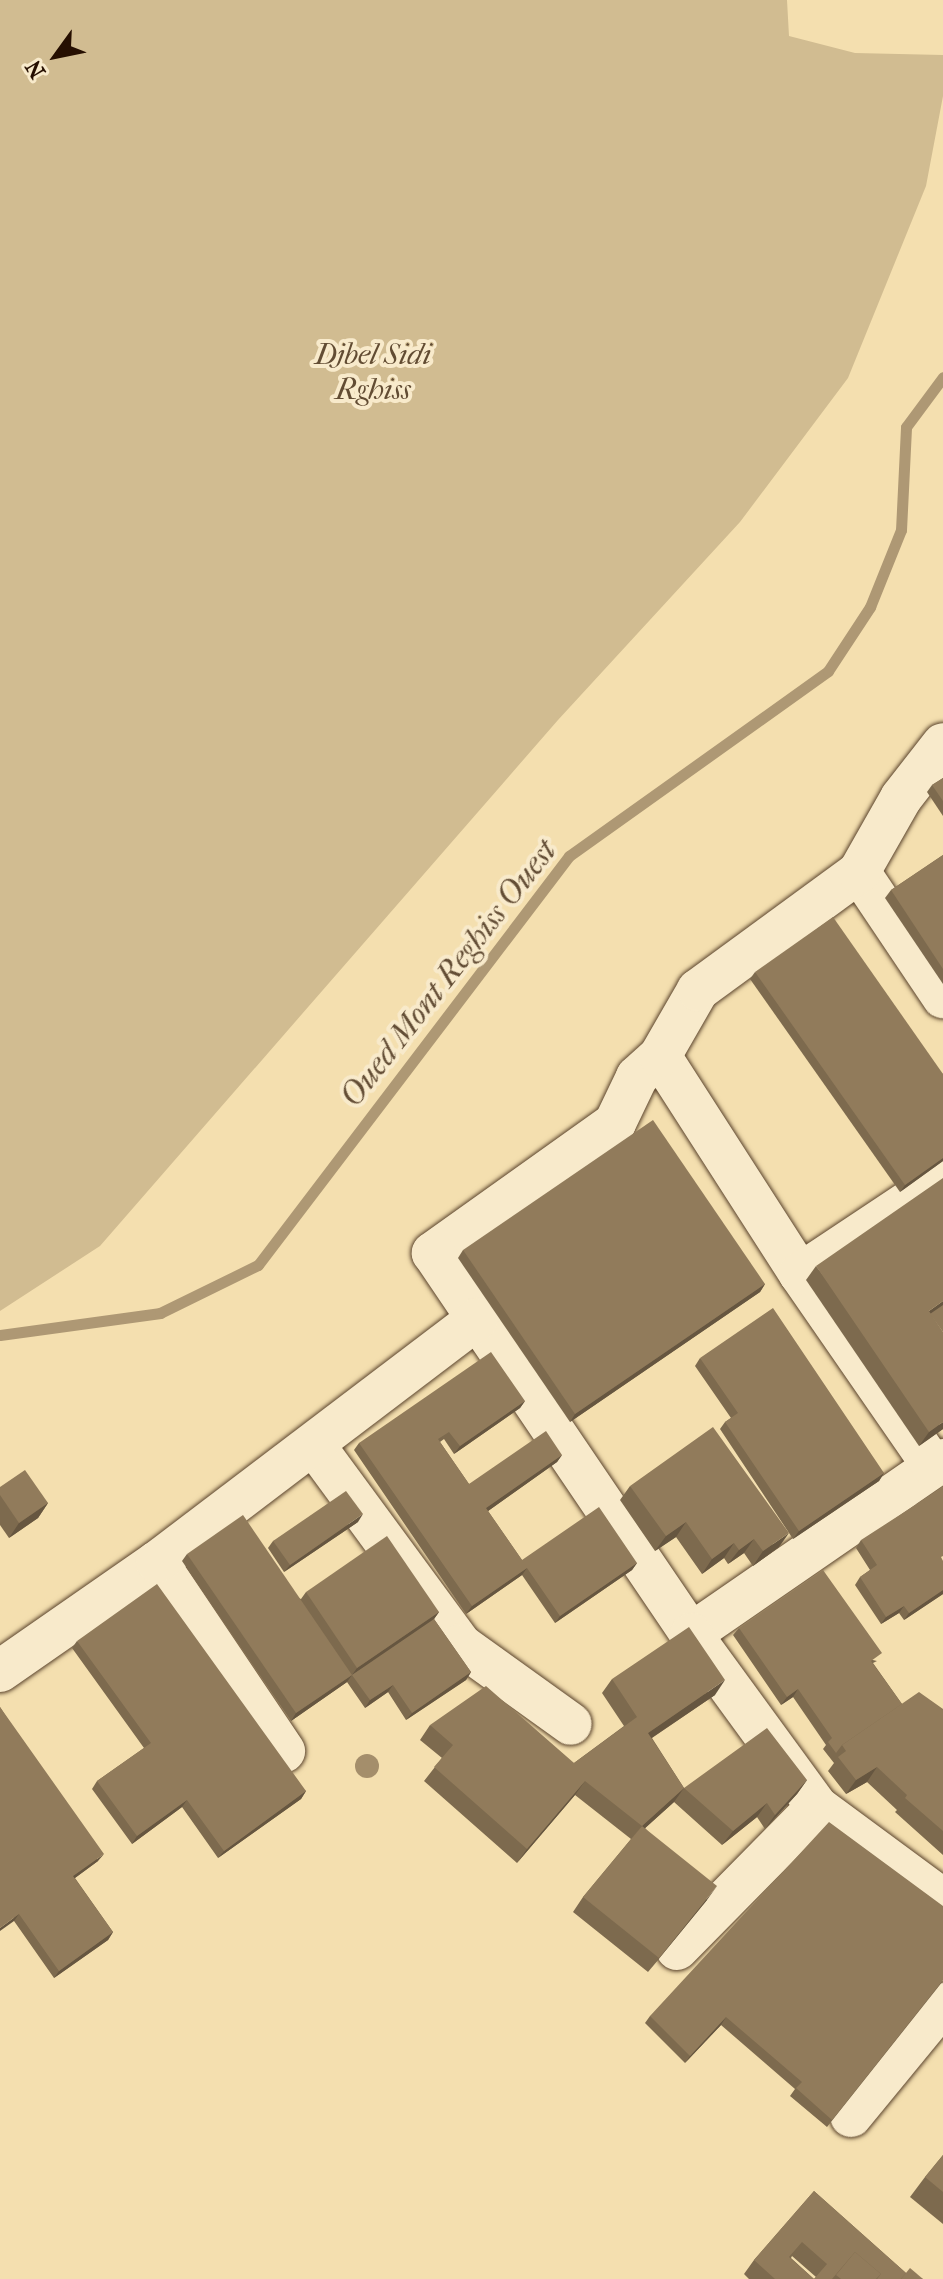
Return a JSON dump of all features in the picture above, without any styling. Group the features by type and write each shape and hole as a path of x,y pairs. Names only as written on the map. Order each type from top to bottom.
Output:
{"street":[{"path":"943,744 901,798 859,872 698,990 660,1056 637,1077 615,1123 433,1253 691,1634 817,1807 943,1900"},
{"path":"859,872 943,997"},
{"path":"660,1056 800,1274 938,1463 691,1634"},
{"path":"800,1274 943,1179"},
{"path":"0,1671 157,1562 477,1319"},
{"path":"314,1445 461,1645 571,1724"},
{"path":"157,1562 284,1751"},
{"path":"677,1949 817,1807"},
{"path":"851,2116 943,2004"}],"green space":[{"name":"Djbel Sidi Rghiss","path":"0,0 787,0 789,36 855,53 943,55 943,96 926,186 848,378 740,522 558,720 100,1246 0,1311"}],"building":[{"path":"943,778 943,801 932,785"},
{"path":"943,855 943,969 891,890"},
{"path":"833,917 943,1074 943,1158 905,1185 755,972"},
{"path":"653,1120 765,1284 575,1414 463,1250"},
{"path":"943,1178 943,1301 929,1311 943,1332 943,1422 929,1432 816,1266"},
{"path":"943,1305 943,1332 930,1314"},
{"path":"773,1308 884,1473 799,1531 725,1422 738,1413 700,1358"},
{"path":"491,1352 525,1401 460,1446 449,1432 438,1439 469,1484 546,1431 562,1455 486,1508 522,1560 599,1507 637,1563 560,1616 527,1568 472,1606 359,1443"},
{"path":"713,1427 789,1533 763,1551 754,1539 739,1550 734,1543 712,1559 686,1522 666,1536 630,1486"},
{"path":"25,1470 48,1503 19,1523 0,1495 0,1487"},
{"path":"943,1487 943,1590 909,1613 904,1606 886,1617 860,1577 877,1565 861,1540"},
{"path":"346,1491 363,1514 290,1565 273,1541"},
{"path":"243,1515 352,1675 296,1713 187,1554"},
{"path":"387,1536 439,1612 357,1668 306,1592"},
{"path":"823,1570 882,1653 871,1661 902,1704 842,1745 836,1753 828,1742 832,1738 798,1689 787,1697 739,1628"},
{"path":"157,1584 306,1791 224,1851 187,1800 137,1836 97,1781 151,1743 77,1641"},
{"path":"434,1619 471,1672 412,1713 393,1685 370,1700 352,1675"},
{"path":"689,1627 725,1680 648,1733 684,1788 642,1826 585,1781 527,1849 434,1767 453,1745 430,1725 486,1686 574,1763 637,1717 612,1679"},
{"path":"919,1692 943,1709 943,1831 905,1798 907,1795 877,1767 856,1780 838,1757 846,1751 842,1745"},
{"path":"0,1707 104,1854 73,1876 113,1932 59,1971 19,1914 0,1928"},
{"path":"767,1728 807,1780 775,1815 767,1803 733,1831 684,1788"},
{"path":"829,1822 943,1906 943,1980 832,2120 796,2088 802,2082 726,2017 690,2056 650,2016"},
{"path":"642,1826 717,1886 659,1958 583,1897"},
{"path":"943,2155 943,2192 925,2177"},
{"path":"814,2191 906,2273 901,2279 877,2279 881,2274 855,2252 832,2279 814,2279 775,2279 754,2260","holes":["802,2242 827,2264 814,2279 789,2257"]},
{"path":"855,2252 881,2274 876,2279 841,2279 836,2275"},
{"path":"910,2268 923,2279 901,2279"}],"waterway":[{"name":"Oued Mont Reghiss Ouest","path":"0,1335 160,1313 258,1265 569,856 828,671 870,607 901,530 906,427 943,377"}]}
